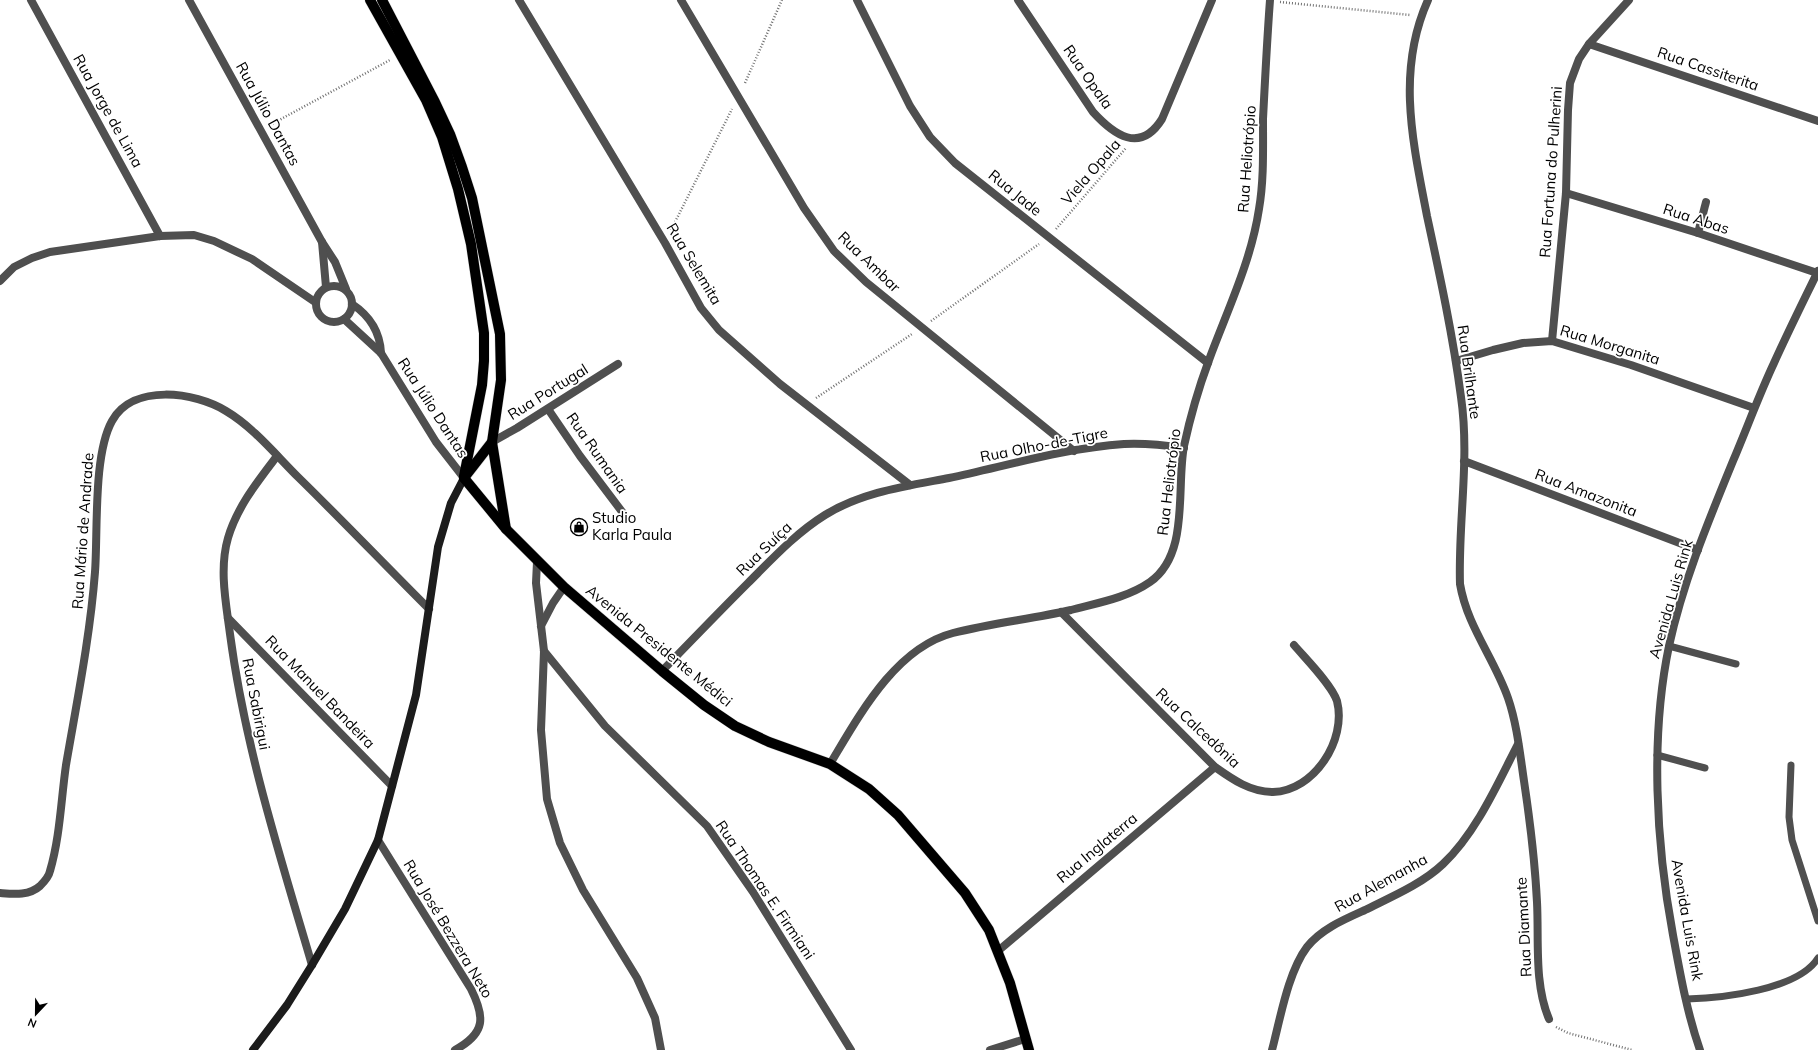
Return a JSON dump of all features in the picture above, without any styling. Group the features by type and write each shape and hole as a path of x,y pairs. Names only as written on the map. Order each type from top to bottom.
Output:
{"main road":[{"path":"370,0 426,100 442,137 458,189 469,237 484,333 483,379 464,478"},
{"path":"382,0 416,63 450,134 472,198 500,334 501,380 492,442 506,529"},
{"path":"253,1050 287,1005 312,965 345,909 378,840 416,695 438,547 444,524 451,504 464,478 492,442"},
{"name":"Avenida Presidente Médici","path":"464,478 506,529 537,562 662,671 704,705 734,726 769,742 830,764 869,789 898,815 964,893 989,930 1010,983 1029,1050"}],"street":[{"name":"Rua Jorge de Lima","path":"31,0 160,236"},
{"name":"Rua Júlio Dantas","path":"189,0 322,242 335,262 351,298 352,304 364,312 371,321 380,343 381,353"},
{"name":"Rua Selemita","path":"519,0 665,243 701,308 719,330 738,349 780,384 910,485"},
{"name":"Rua Ambar","path":"681,0 804,208 834,251 871,287 1074,451"},
{"name":"Rua Jade","path":"857,0 910,106 930,137 956,163 1208,363"},
{"name":"Rua Opala","path":"1018,0 1093,112 1105,125 1115,132 1129,138 1135,138"},
{"path":"1135,138 1149,135 1162,119 1212,0"},
{"name":"Rua Heliotrópio","path":"830,764 857,721 893,672 924,645 952,633 1061,612 1134,591 1152,581 1164,569 1170,559 1176,540 1184,448 1208,363 1242,272 1259,209 1270,0"},
{"name":"Rua Brilhante","path":"1428,0 1421,16 1414,41 1409,108 1419,177 1462,398 1464,461 1459,566 1462,600 1468,616 1499,673 1508,700 1518,744"},
{"name":"Rua Fortuna do Pulherini","path":"1552,341 1566,193 1570,83 1579,59 1589,44 1629,0"},
{"name":"Rua Cassiterita","path":"1589,44 1818,121"},
{"name":"Rua Abas","path":"1566,193 1698,233 1818,272"},
{"path":"1698,233 1706,202"},
{"path":"0,281 14,267 32,258 50,252 175,234 194,235 224,245 252,259 315,302 318,312 326,320 338,322 344,320 351,310 352,304"},
{"name":"Rua Júlio Dantas","path":"322,242 326,287"},
{"name":"Avenida Luis Rink","path":"1700,1050 1692,1025 1678,961 1665,885 1657,755 1660,703 1669,646 1686,583 1698,550 1754,408 1818,272"},
{"path":"315,302 318,295 326,287 336,286 346,289"},
{"name":"Rua Júlio Dantas","path":"344,320 381,353 436,442 464,478"},
{"name":"Rua Morganita","path":"1456,362 1500,348 1523,343 1552,341 1632,365 1754,408"},
{"name":"Rua Portugal","path":"492,442 517,428 618,364"},
{"name":"Rua Mário de Andrade","path":"0,894 29,892 40,887 49,874 54,854 93,595 100,463 106,437 113,419 126,406 135,401 160,394 202,400 226,411 236,418 277,456 429,609"},
{"name":"Rua Rumania","path":"548,408 580,456 623,513"},
{"name":"Rua Olho-de-Tigre","path":"910,485 1074,451 1124,444 1151,444 1184,448"},
{"name":"Rua Sabirigui","path":"277,456 252,489 237,513 228,539 224,564 228,618 235,672 255,768 312,965"},
{"name":"Rua Amazonita","path":"1464,461 1698,550"},
{"name":"Rua Suíça","path":"662,671 799,533 825,515 843,505 870,495 910,485"},
{"path":"537,562 536,583 544,651 541,730 547,799 560,843 583,890 637,978 655,1018 661,1050"},
{"path":"541,626 553,603 564,587"},
{"name":"Rua Calcedônia","path":"1061,612 1215,767 1235,782 1250,788 1272,792 1290,789 1310,777 1323,763 1336,740 1338,718 1337,700 1324,680 1294,645"},
{"name":"Rua Manuel Bandeira","path":"228,618 392,786"},
{"name":"Rua Thomas E. Firmiani","path":"544,651 605,726 707,826 753,892 851,1050"},
{"name":"Rua Diamante","path":"1518,744 1534,861 1540,974 1545,1010 1549,1019"},
{"name":"Rua Alemanha","path":"1272,1050 1293,974 1307,947 1325,930 1417,883 1443,864 1463,842 1482,812 1518,744"},
{"name":"Rua Inglaterra","path":"998,951 1215,767"},
{"name":"Rua José Bezzera Neto","path":"378,840 479,1004 482,1014 479,1027 473,1037 465,1045 455,1050"},
{"path":"990,1050 1025,1039"}],"lane":[{"path":"1669,646 1736,664"},
{"path":"1657,755 1705,768"},
{"path":"1791,765 1789,817 1792,840 1818,921"},
{"path":"1687,999 1717,998 1760,989 1794,977 1806,971 1813,966 1818,958"}],"path":[{"path":"665,243 738,96 782,0"},
{"path":"1270,0 1421,16"},
{"path":"260,130 400,55"},
{"name":"Viela Opala","path":"1048,237 1135,138"},
{"path":"1549,1019 1556,1028 1568,1034 1632,1050"}],"place":[{"name":"Studio Karla Paula","path":"579,527"}]}
